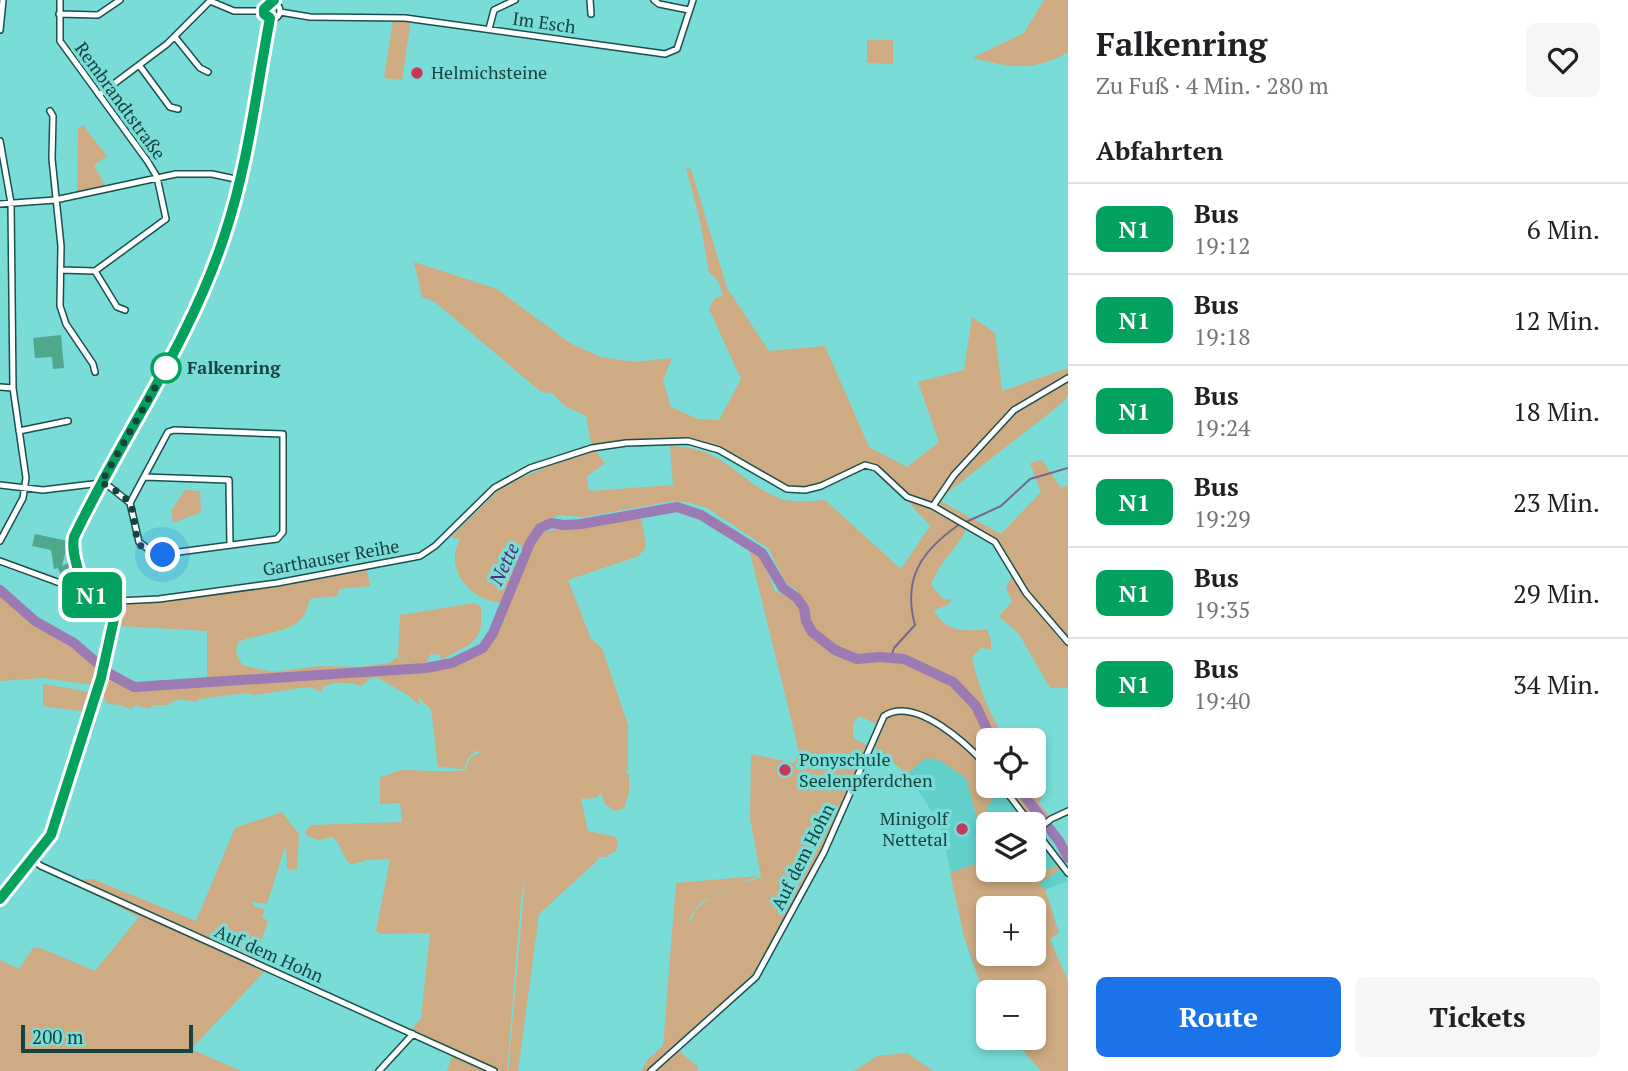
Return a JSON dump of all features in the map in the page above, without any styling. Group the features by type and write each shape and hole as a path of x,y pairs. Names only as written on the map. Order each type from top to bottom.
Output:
{"street":[{"path":"0,30 3,0"},
{"name":"Rembrandtstraße","path":"60,0 60,41 157,177"},
{"path":"59,14 98,15 120,0"},
{"path":"234,11 235,0"},
{"path":"489,29 494,10 515,0"},
{"path":"590,0 591,15"},
{"path":"654,0 659,4 689,10 693,0"},
{"path":"79,590 80,577 72,547 74,537 194,312 224,238 253,123 270,18 264,11 234,11 210,1 175,37 99,95"},
{"path":"264,11 267,5 274,1 278,5 280,12 275,18 270,18"},
{"name":"Im Esch","path":"280,12 310,17 393,17 665,54 677,49 689,10"},
{"path":"175,37 200,68 208,72"},
{"path":"139,65 170,107 178,110"},
{"path":"50,111 53,116 61,314 93,364 95,372"},
{"path":"0,141 11,203 13,388 26,478 25,489 0,541"},
{"path":"0,204 55,200 157,177 194,172 240,180"},
{"path":"61,270 95,271 163,223 166,214 157,177"},
{"path":"95,271 117,307 125,310"},
{"path":"933,506 954,475 1014,410 1068,378"},
{"path":"0,387 13,388"},
{"path":"19,431 68,421"},
{"path":"0,485 25,489 101,483 110,487 130,503 139,542 151,553 163,555 282,537 283,434 174,430 168,432 130,503"},
{"name":"Garthauser Reihe","path":"118,601 277,583 420,556 435,546 501,483 539,464 604,446 698,442 719,450 778,486 796,491 821,486 864,465 871,466 907,498 933,506 985,534 999,546 1026,593 1068,642"},
{"path":"144,477 229,480 230,545"},
{"path":"0,561 79,590 118,601 101,678 51,835 0,899"},
{"name":"Auf dem Hohn","path":"651,1071 756,977 824,852 881,721 891,712 904,710 938,723 976,755"},
{"path":"1011,798 1022,812"},
{"path":"1046,823 1068,811"},
{"path":"1046,844 1068,873"},
{"name":"Auf dem Hohn","path":"33,860 41,866 494,1071"},
{"path":"379,1071 413,1034"}],"shaded area":[{"path":"1044,0 1068,0 1068,52 1043,63 1021,66 972,58 1024,33"},
{"path":"411,19 402,80 384,78 393,20"},
{"path":"867,40 893,40 893,64 867,63"},
{"path":"83,125 107,156 94,165 106,188 77,194 78,129"},
{"path":"686,168 691,169 727,288 769,351 825,346 869,447 907,467 939,442 918,382 964,370 972,317 995,333 1002,391 1068,368 1068,396 1061,404 938,500 1001,534 1041,492 1030,463 1042,460 1061,488 1068,485 1068,688 1050,688 1019,634 999,616 1012,602 1006,588 1014,572 999,546 968,526 931,585 944,600 952,599 948,605 934,610 944,623 963,630 987,629 991,641 991,650 982,647 972,657 985,700 999,728 976,728 976,798 993,798 986,809 988,812 976,812 976,815 966,778 939,760 926,758 907,774 873,746 882,726 859,716 853,723 853,738 867,745 822,849 754,973 674,1047 698,1067 697,1071 641,1071 648,1059 663,1046 676,883 758,876 736,886 761,877 750,818 751,754 795,763 798,747 749,549 762,560 775,591 788,597 798,591 786,583 768,548 707,508 674,501 583,517 559,515 537,525 502,602 485,599 469,589 456,565 455,553 460,539 451,537 503,486 592,447 586,416 565,406 552,393 541,392 435,302 422,297 414,262 497,289 570,343 601,357 635,362 672,358 663,380 671,407 698,419 719,420 741,379 709,309 714,299 723,295 718,281 709,272 700,221","holes":["654,441 698,442 787,489 821,486 865,465 883,474 930,526 901,569 825,500 794,501 776,497 716,457 688,448 670,446 673,485 589,491 587,476 605,463 593,448","712,897 693,915 691,925 690,917 701,902"]},
{"path":"185,490 200,491 201,512 173,523 171,511"},
{"path":"641,516 646,546 639,556 568,580 591,639 602,648 628,725 628,771 624,769 629,775 629,792 624,808 615,811 605,804 601,793 597,798 581,799 588,831 616,837 616,851 605,857 595,857 599,859 539,914 518,1071 508,1071 525,880 521,900 507,1071 447,1071 454,1050 412,1029 421,1018 430,933 380,934 376,931 390,859 367,860 351,865 333,837 318,840 307,836 305,832 311,825 402,822 400,803 380,804 380,777 402,770 465,770 471,757 482,752 476,751 469,757 464,769 438,767 431,709 418,697 420,706 408,695 376,677 369,679 362,686 337,683 323,687 321,692 310,687 255,695 245,693 195,702 177,700 168,705 153,705 150,709 136,705 131,709 108,704 103,698 111,673 135,684 207,680 207,631 121,626 124,609 128,604 277,587 367,570 370,586 339,589 338,595 310,599 304,615 292,626 238,642 236,652 242,665 273,672 319,666 359,667 390,663 397,657 406,661 398,656 400,615 474,603 481,607 481,627 477,637 469,645 441,660 440,655 431,654 426,663 401,674 426,672 461,662 491,640 537,535 541,532"},
{"path":"0,587 37,618 70,638 101,663 94,685 43,678 0,681"},
{"path":"43,684 90,692 92,695 86,712 43,706"},
{"path":"926,758 939,760 966,778 976,777 976,798 1007,798 1019,812 976,812 976,882 1046,882 1046,846 1057,858 1068,881 1045,890 1059,933 1046,920 1046,896 976,896 974,967 964,936 942,832 907,774"},
{"path":"1015,798 1042,798 1038,802 1046,812 1026,812"},
{"path":"282,812 299,834 297,870 287,869 286,844 267,904 252,902 254,907 265,909 262,917 268,921 255,958 83,882 82,879 93,879 196,921 235,828"},
{"path":"975,864 976,882 1042,882 1039,884 1045,889 1059,933 1050,939 1068,981 1068,1071 1041,1071 1023,1050 1046,1050 1046,980 979,980 964,936 950,873"},
{"path":"1061,864 1063,867 1046,879 1046,870"},
{"path":"62,878 265,971 191,1049 241,1071 0,1071 0,960 19,969 33,948 38,947 95,971 139,917"},
{"path":"907,1053 933,1071 854,1071 877,1056"}],"building":[{"path":"61,335 64,368 53,369 52,357 35,358 33,338"},
{"path":"35,534 68,541 62,566 68,563 72,574 62,578 58,568 54,569 51,550 32,546"}],"waterway":[{"path":"966,522 1001,506 1030,479 1068,468"},
{"name":"Nette","path":"0,590 35,621 74,643 110,674 134,687 426,668 452,663 483,648 493,633 530,543 540,528 551,523 581,524 677,507 701,515 762,553 783,588 797,598 804,608 806,621 812,632 835,650 857,659 904,659 953,682 976,706 986,728"},
{"path":"891,657 894,648 915,625 911,593 918,567 935,544 960,524"},
{"name":"Nette","path":"1026,798 1059,841 1068,858"}],"bus line":[{"name":"N1","path":"0,899 49,840 109,647 118,601 79,590 80,577 72,547 74,537 91,501 178,346 224,238 253,123 270,18 264,14 264,9 274,0"}],"place":[{"name":"Helmichsteine","path":"417,73"},
{"name":"Falkenring","path":"166,368"},
{"name":"Ponyschule Seelenpferdchen","path":"785,770"},
{"name":"Minigolf Nettetal","path":"962,829"}],"route":[{"path":"163,555 151,553 139,542 130,503 101,483 166,368"}]}
